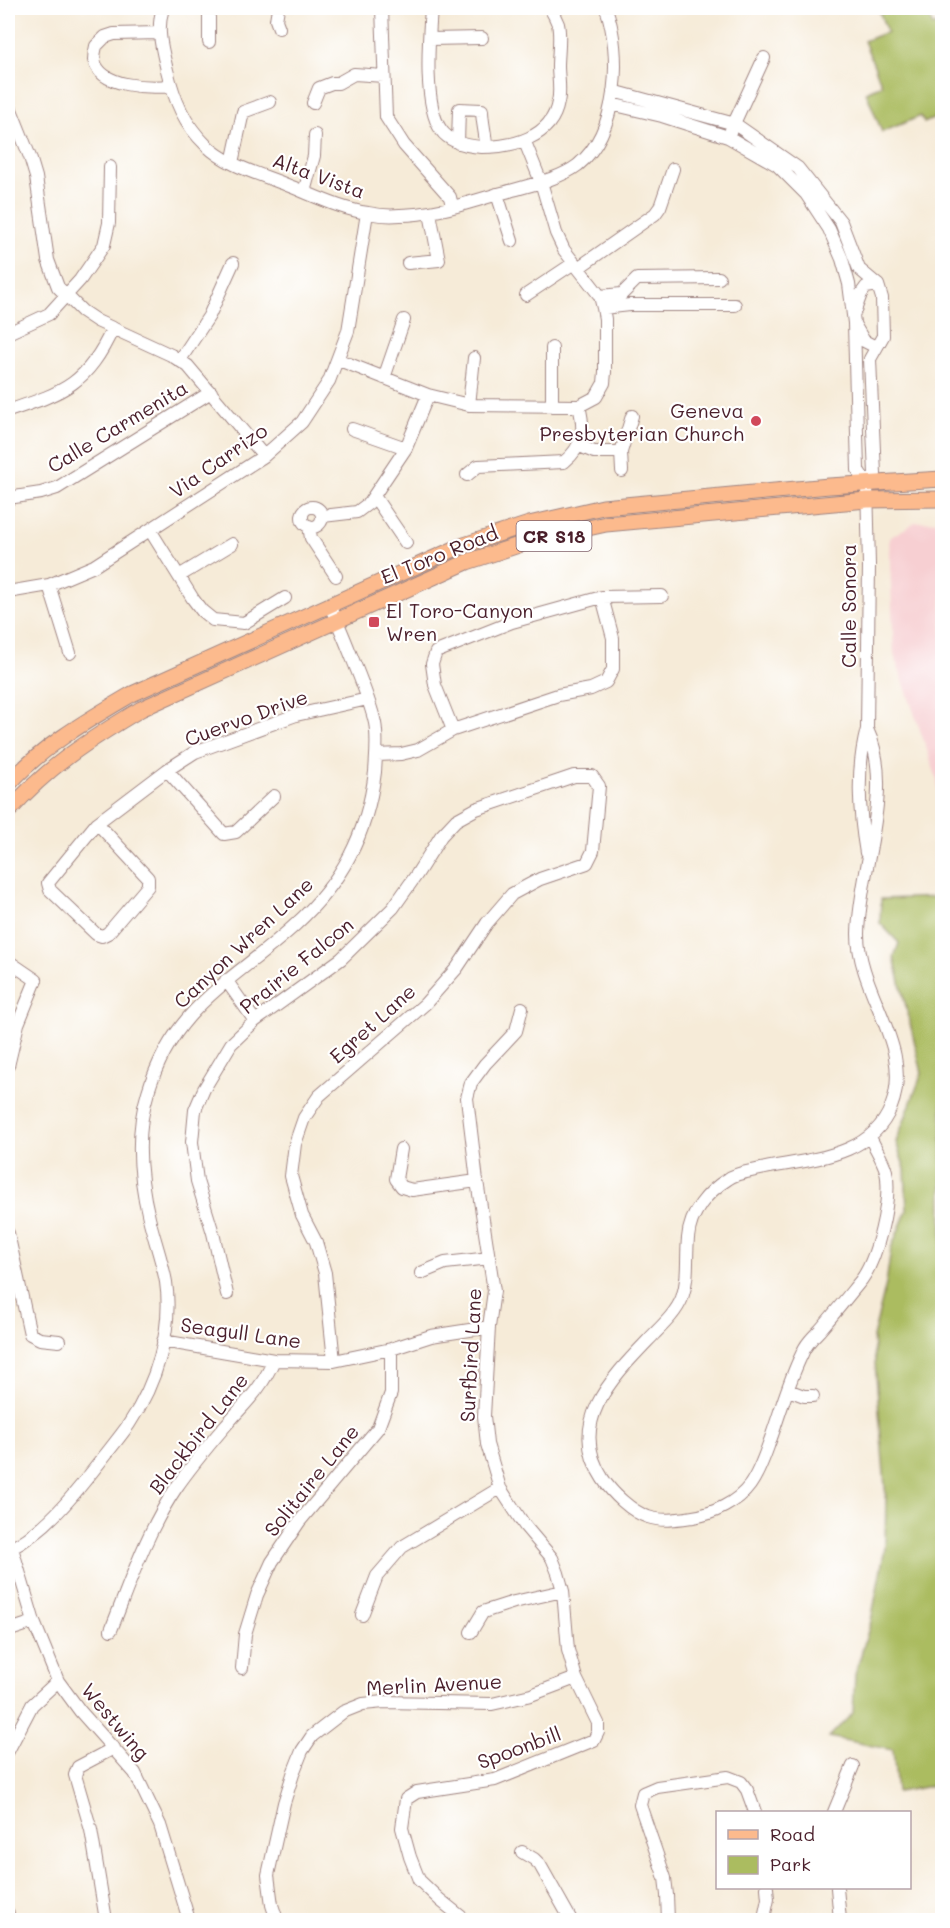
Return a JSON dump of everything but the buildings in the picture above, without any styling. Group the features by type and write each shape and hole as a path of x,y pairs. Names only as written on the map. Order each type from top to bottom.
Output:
{"main road":[{"name":"El Toro Road","path":"8,785 49,746 87,720 132,694 461,546 529,524 603,507 818,486 942,479"},
{"name":"El Toro Road","path":"8,812 26,790 60,760 141,709 467,562 534,540 606,524 867,500 942,499"}],"street":[{"name":"Alta Vista","path":"164,8 159,33 171,86 178,107 207,147 232,163 304,192 367,213 399,215 430,213 541,182 566,172 586,156 597,139 614,92 615,42 606,8"},
{"path":"209,8 209,42"},
{"path":"278,8 276,20 279,28"},
{"path":"382,8 386,117 404,145 450,197 452,206"},
{"path":"430,8 431,101 441,130 458,143 486,147 525,142 544,128 554,114 559,102 558,25 550,8"},
{"path":"159,33 114,34 105,37 96,46 94,61 103,74 136,87 171,86"},
{"path":"429,39 482,38"},
{"path":"728,137 764,58"},
{"path":"313,103 319,88 332,83 338,83 354,75 384,76"},
{"path":"614,92 735,124 798,168 841,222 859,269 878,285"},
{"path":"8,102 36,177 52,273 58,287 82,311 188,366 264,456"},
{"path":"232,163 243,112 270,102"},
{"name":"Calle Sonora","path":"611,105 662,116 728,137 777,165 806,194 829,229 842,259 854,320 858,470 867,484 869,576 867,729 859,777 860,809 867,861"},
{"path":"458,143 459,109 482,110 486,147"},
{"path":"304,192 314,156 315,135"},
{"path":"339,360 428,395 469,405 579,406 596,397 604,383 605,319 601,302 564,250 525,142"},
{"path":"8,333 49,314 80,280 104,245 109,223 110,167"},
{"path":"526,295 576,266 655,214 660,207 673,169"},
{"path":"497,194 512,241"},
{"name":"Via Carrizo","path":"8,592 49,585 94,566 264,456 302,422 321,395 339,360 348,331 367,213"},
{"path":"408,263 439,260 430,213"},
{"path":"180,360 209,316 234,263"},
{"path":"601,302 622,294 638,279 719,278"},
{"name":"Calle Sonora","path":"867,484 875,474 870,359 883,336 884,326 882,298 878,285 866,288 861,294 854,320 864,341 876,347"},
{"path":"627,289 630,305"},
{"path":"601,302 630,305 735,305"},
{"path":"384,378 404,320"},
{"path":"8,411 53,396 74,383 89,369 114,328"},
{"path":"552,348 552,406"},
{"path":"469,405 474,358"},
{"name":"Calle Carmenita","path":"8,498 57,488 212,392"},
{"path":"336,576 311,538 309,526 320,523 323,516 357,512 363,509 406,448 428,395"},
{"path":"467,475 478,466 564,462 580,446 583,430 579,406"},
{"path":"622,471 621,452 632,416"},
{"path":"352,429 406,448"},
{"path":"580,446 594,452 621,452"},
{"path":"374,496 406,543"},
{"path":"150,531 202,611 213,620 244,623 285,598"},
{"path":"179,576 232,544"},
{"path":"49,585 70,653"},
{"path":"453,730 435,685 432,664 436,652 512,622 602,597 662,596"},
{"path":"377,755 401,754 418,750 453,730 558,695 591,689 606,682 613,669 613,638 602,597"},
{"name":"Canyon Wren Lane","path":"10,1549 35,1533 69,1501 130,1422 148,1388 164,1341 167,1310 165,1278 141,1182 140,1146 144,1109 158,1067 173,1037 191,1013 226,980 295,925 327,894 352,854 366,817 377,755 375,725 368,699 338,621 329,604"},
{"name":"Cuervo Drive","path":"97,823 148,878 149,882 108,933 102,936 96,934 50,890 48,884 97,823 167,770 195,752 296,715 368,699"},
{"name":"Calle Sonora","path":"867,729 874,744 877,802 858,936 863,969 896,1056 897,1074 892,1105 870,1137"},
{"path":"167,770 224,834 236,832 273,796"},
{"name":"Prairie Falcon","path":"228,1294 197,1180 192,1142 195,1110 204,1089 231,1044 255,1021 341,959 393,908 441,836 456,820 476,809 574,776 592,776"},
{"name":"Egret Lane","path":"334,1362 325,1273 316,1242 302,1215 291,1176 295,1144 304,1118 319,1096 425,1004 457,968 487,923 513,894 540,879 587,863 593,851 599,786 592,776"},
{"path":"860,809 871,807 877,802"},
{"path":"8,961 36,980 18,1024 8,1066"},
{"path":"226,980 255,1021"},
{"name":"Surfbird Lane","path":"522,1008 516,1031 485,1064 471,1083 467,1098 494,1291 489,1327 484,1416 487,1444 500,1488 525,1526 552,1558 563,1591 568,1650 576,1678 598,1723 598,1732"},
{"path":"870,1137 886,1171 887,1205 877,1244 862,1280 803,1350 759,1471 747,1489 725,1506 705,1515 676,1520 648,1517 619,1498 596,1468 590,1445 591,1421 602,1394 665,1323 681,1300 686,1277 688,1235 692,1218 710,1193 731,1176 833,1155 870,1137"},
{"path":"401,1149 396,1179 402,1187 412,1190 477,1180"},
{"path":"8,1233 30,1334 40,1339 59,1341"},
{"path":"421,1273 445,1263 490,1258"},
{"name":"Seagull Lane","path":"164,1341 273,1360 334,1362 391,1349 431,1336 489,1327"},
{"name":"Solitaire Lane","path":"242,1668 245,1634 257,1595 272,1562 299,1522 378,1428 391,1393 391,1349"},
{"name":"Blackbird Lane","path":"111,1630 149,1538 167,1504 191,1468 257,1392 273,1360"},
{"path":"788,1390 804,1396 813,1396"},
{"path":"362,1615 377,1576 402,1547 500,1488"},
{"name":"Westwing","path":"10,1549 34,1622 58,1681 80,1711 135,1773 160,1825 189,1920"},
{"path":"471,1632 483,1612 514,1602 563,1591"},
{"path":"13,1629 34,1622"},
{"name":"Merlin Avenue","path":"277,1920 267,1875 294,1771 302,1751 312,1736 343,1712 363,1704 384,1702 492,1704 531,1695 576,1678"},
{"path":"8,1751 32,1705 58,1681"},
{"name":"Spoonbill","path":"465,1920 419,1880 402,1827 406,1800 417,1792 495,1780 594,1740 598,1732"},
{"path":"106,1920 91,1830 75,1775 78,1767 114,1748"},
{"path":"834,1811 853,1766"},
{"path":"668,1920 665,1878 640,1805 643,1793 657,1788 728,1777 741,1782 747,1790 755,1811"},
{"path":"522,1852 540,1865 571,1920"},
{"path":"764,1918 768,1899 767,1889"},
{"path":"837,1889 840,1920"},
{"path":"8,1913 8,1920"}],"shaded area":[{"path":"942,521 942,853 937,779 894,655 889,538 916,522"}],"green space":[{"path":"878,8 925,8 933,26 942,22 942,115 924,123 921,116 882,132 866,92 882,85 864,41 887,32"},
{"path":"942,897 942,1784 897,1792 893,1750 829,1737 853,1713 855,1675 871,1621 885,1548 886,1499 873,1337 886,1284 891,1248 907,1210 905,1169 896,1142 922,1073 894,957 899,943 880,923 881,899"}],"place":[{"name":"Geneva Presbyterian Church","path":"756,421"},
{"name":"El Toro-Canyon Wren","path":"374,622"}]}
